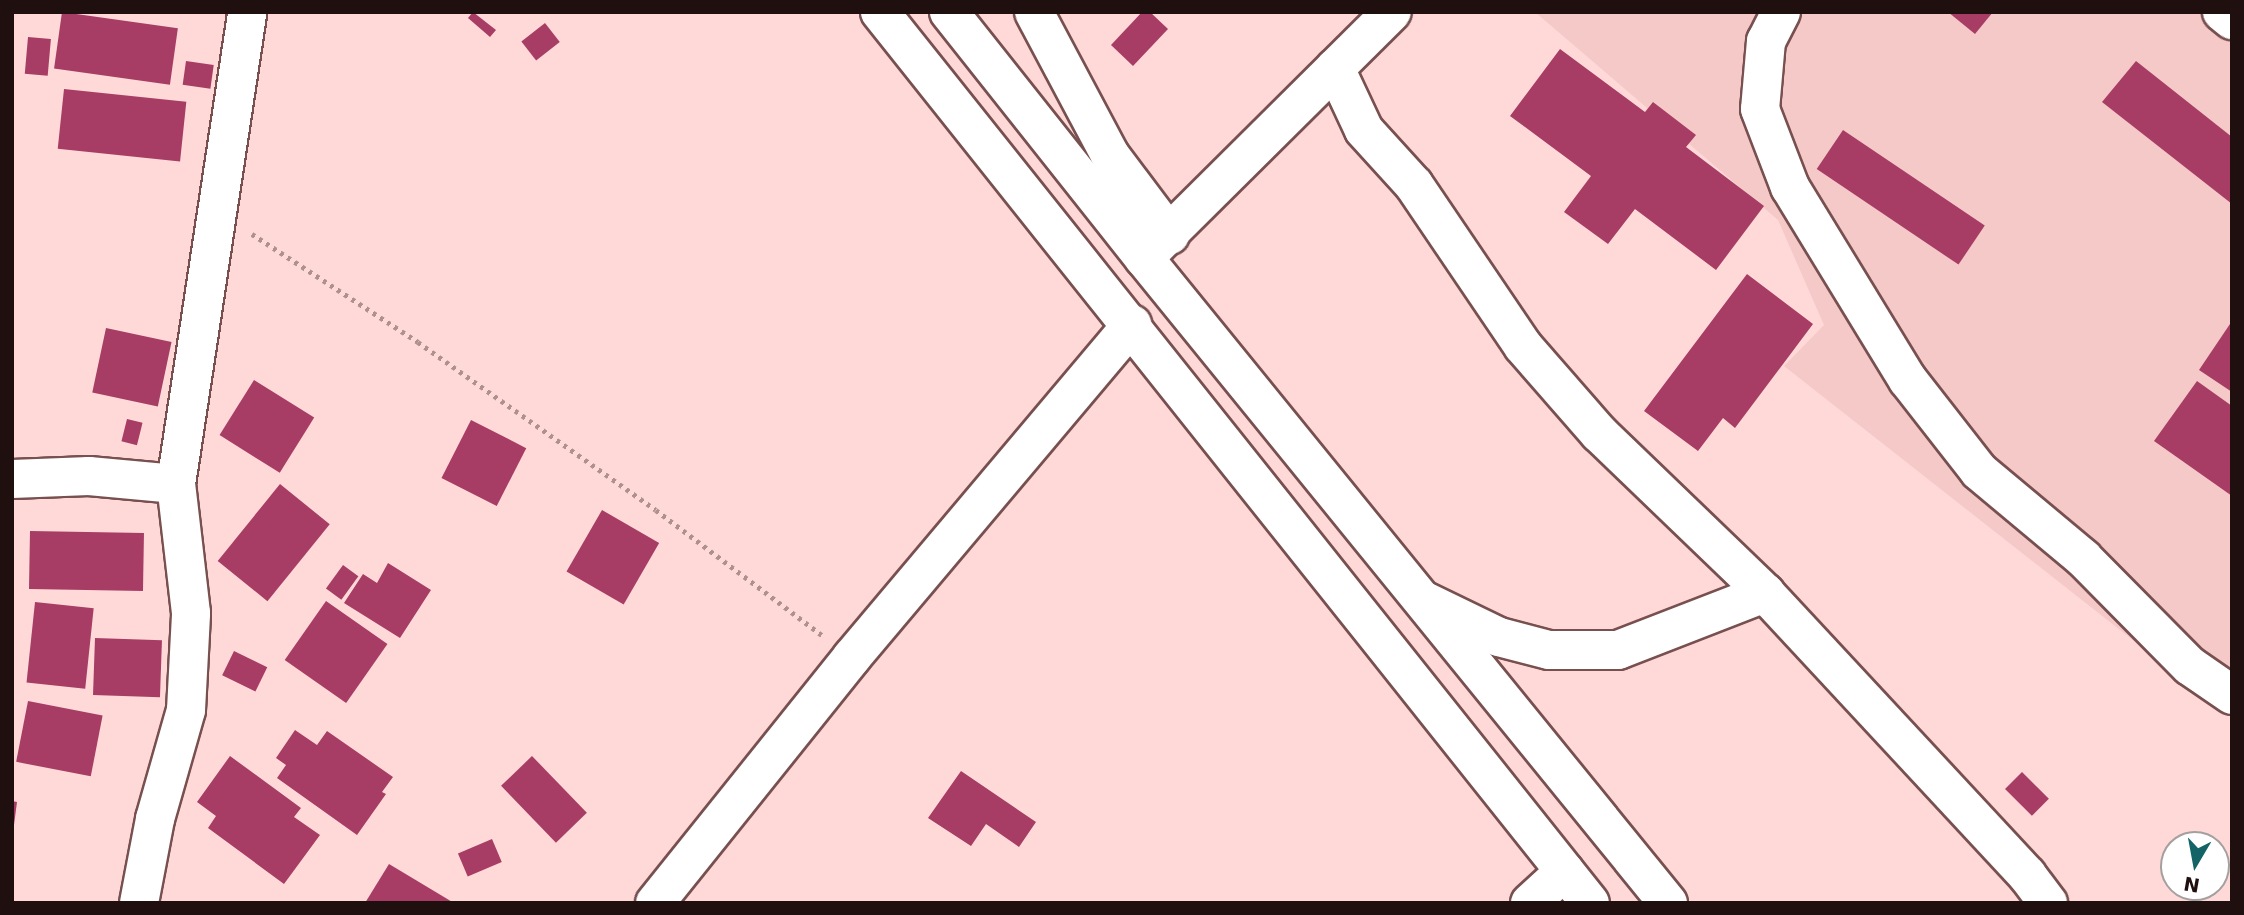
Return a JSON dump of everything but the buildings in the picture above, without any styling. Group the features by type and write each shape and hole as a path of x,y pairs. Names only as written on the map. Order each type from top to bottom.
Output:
{"main road":[{"path":"139,903 155,819 186,710 191,613 177,484 247,12"},
{"path":"880,12 1132,324 1590,903"},
{"path":"949,12 1157,247 1425,601 1668,903"},
{"path":"1034,12 1157,247"},
{"path":"1157,247 1392,12"},
{"path":"1781,12 1766,41 1760,109 1790,187 1908,380 1979,471 2083,558 2190,666 2232,695"},
{"path":"2222,12 2232,20"},
{"path":"1335,68 1364,130 1413,185 1523,346 1599,433 1765,593 2027,875 2048,903"},
{"path":"655,903 852,657 1132,324"},
{"path":"12,480 89,476 177,484"},
{"path":"1425,601 1499,637 1549,650 1618,650 1765,593"},
{"path":"1530,903 1564,872"}],"path":[{"path":"217,211 418,342 656,510 852,657"}],"shaded area":[{"path":"1535,12 2232,12 2232,718 1784,366 1824,325 1778,220"}]}
